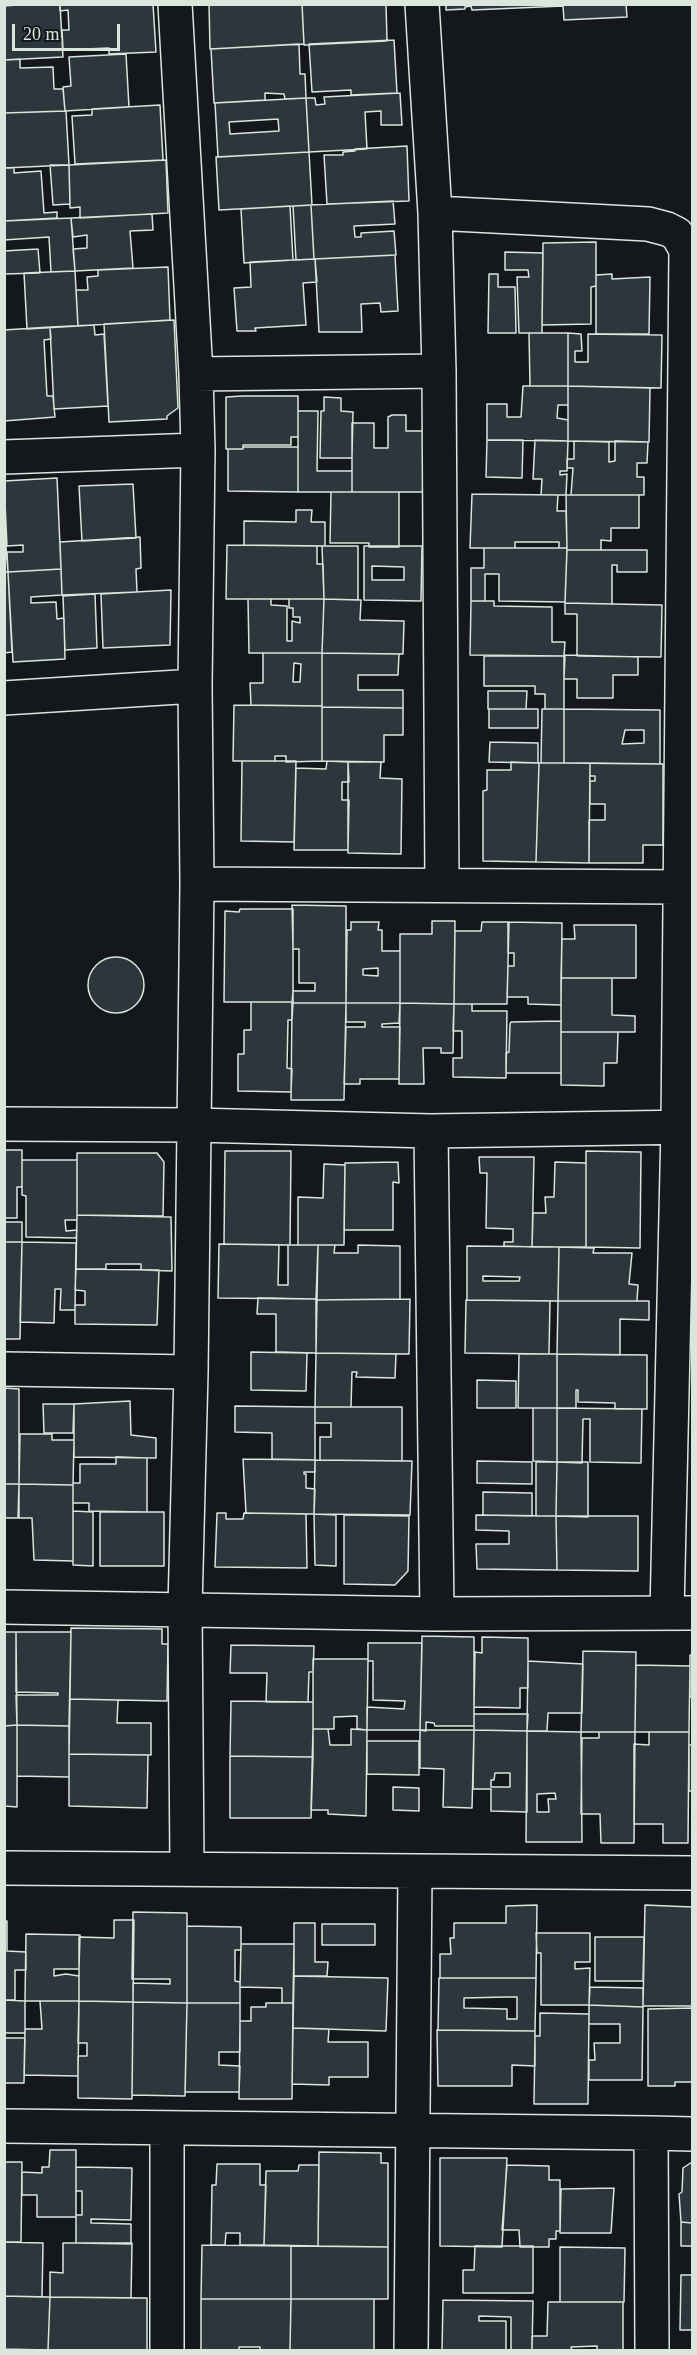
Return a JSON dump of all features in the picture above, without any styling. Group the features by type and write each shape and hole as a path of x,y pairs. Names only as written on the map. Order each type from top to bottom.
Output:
{"street":[{"path":"175,4 196,374 198,450 195,686 197,884 191,1372 185,1608 187,1868"},
{"path":"422,4 435,213 439,371 442,885"},
{"path":"4,1607 185,1608 437,1614 680,1613 685,1126 680,887 686,250 677,234 648,224 435,213"},
{"path":"196,374 439,371"},
{"path":"4,457 198,450"},
{"path":"4,698 195,686"},
{"path":"197,884 680,887"},
{"path":"4,1124 194,1125 431,1131 685,1126"},
{"path":"431,1131 437,1614"},
{"path":"4,1369 191,1372"},
{"path":"4,1868 693,1873"},
{"path":"411,2350 415,1871"},
{"path":"4,2126 693,2134"},
{"path":"167,2128 167,2350"},
{"path":"651,2133 652,2350"}],"building":[{"path":"60,4 63,57 5,60 4,6"},
{"path":"60,4 153,4 156,52 109,54 109,48 63,50 62,30 69,30 68,10 60,11"},
{"path":"209,4 302,4 304,44 210,49"},
{"path":"302,4 386,4 387,41 304,45"},
{"path":"446,4 626,4 627,17 564,20 563,6 472,10 471,6 465,9 446,10"},
{"path":"394,40 397,93 351,95 351,90 312,92 309,44"},
{"path":"299,44 300,74 305,74 306,98 285,99 284,94 265,93 265,100 214,103 211,49"},
{"path":"126,54 129,107 65,111 63,87 71,86 69,57"},
{"path":"20,59 20,68 53,67 54,89 63,89 65,111 4,113 4,60"},
{"path":"400,93 402,125 381,125 381,111 365,112 367,149 309,152 306,98 315,98 316,105 325,104 324,97"},
{"path":"306,98 309,152 218,157 215,103","holes":["278,119 279,131 230,134 229,122"]},
{"path":"160,105 163,160 75,164 72,116 92,115 92,109"},
{"path":"66,111 69,165 4,168 4,113"},
{"path":"407,146 409,201 327,204 324,155 343,155 343,152 355,151 355,149"},
{"path":"309,152 312,205 219,210 216,157"},
{"path":"166,160 168,213 80,218 80,207 70,208 69,165"},
{"path":"50,165 69,165 70,204 53,205"},
{"path":"4,168 14,168 14,173 41,171 44,213 57,212 57,218 4,221"},
{"path":"393,201 395,224 354,226 355,237 361,237 361,233 394,231 396,255 314,259 311,205"},
{"path":"311,205 314,259 296,260 293,206"},
{"path":"290,206 293,260 244,263 241,209"},
{"path":"152,214 153,230 130,231 133,268 75,271 73,249 87,248 87,235 73,237 71,218"},
{"path":"71,218 75,271 51,272 49,237 4,240 4,221"},
{"path":"596,242 596,286 591,287 591,324 542,325 543,243"},
{"path":"38,249 40,273 4,274 4,251"},
{"path":"505,252 543,253 542,333 519,333 517,277 529,277 528,270 505,270"},
{"path":"395,255 398,311 381,312 380,303 361,304 362,332 319,332 315,259"},
{"path":"315,259 317,282 303,283 306,325 237,331 234,288 251,287 250,262"},
{"path":"168,267 170,320 78,326 76,290 88,290 87,277 98,276 98,270"},
{"path":"75,271 78,326 27,329 24,273"},
{"path":"489,274 498,274 498,287 515,287 516,333 488,333"},
{"path":"612,274 612,279 650,277 649,334 596,334 596,275"},
{"path":"174,320 178,408 167,416 167,419 109,422 104,324"},
{"path":"94,325 95,335 104,334 108,406 54,409 50,327"},
{"path":"50,327 51,339 44,340 47,396 53,396 55,417 4,421 4,330"},
{"path":"529,333 568,333 568,386 530,386"},
{"path":"568,333 581,334 582,351 575,351 575,362 588,362 588,334 662,335 661,388 568,386"},
{"path":"523,386 568,386 568,405 558,405 557,418 568,420 568,441 487,440 487,404 507,404 507,417 521,417"},
{"path":"568,386 650,388 649,442 568,441"},
{"path":"298,396 298,437 291,437 291,445 243,445 243,449 226,449 226,397"},
{"path":"324,397 341,398 341,411 353,412 352,458 320,458 321,411 324,411"},
{"path":"298,411 318,411 317,471 352,471 352,492 298,492"},
{"path":"406,415 406,431 423,431 423,492 352,492 352,423 374,423 374,448 388,448 388,417"},
{"path":"487,440 523,440 522,478 486,477"},
{"path":"535,440 568,441 567,471 560,471 560,475 567,474 566,495 541,495 542,479 533,479"},
{"path":"574,441 609,442 609,462 615,461 615,441 648,442 647,463 637,463 637,477 644,477 644,495 571,495 573,468 567,468 567,459 574,459"},
{"path":"243,447 298,447 298,492 228,491 228,449 243,449"},
{"path":"57,478 61,569 8,572 7,552 23,552 23,545 7,546 4,481"},
{"path":"133,484 136,538 82,541 79,486"},
{"path":"331,492 399,492 399,547 369,547 369,543 330,543"},
{"path":"472,494 558,495 557,511 566,511 567,548 559,548 559,542 515,542 515,548 470,548"},
{"path":"566,495 639,495 639,528 611,528 611,541 601,540 601,550 567,550"},
{"path":"296,510 312,510 311,522 325,522 325,546 244,545 244,521 296,522"},
{"path":"4,521 8,572 4,572"},
{"path":"140,537 141,568 136,569 137,592 62,595 60,542"},
{"path":"227,545 317,546 317,564 323,564 324,599 226,599"},
{"path":"322,546 358,546 358,600 324,599"},
{"path":"364,546 422,546 421,601 364,600","holes":["372,566 404,567 404,580 372,580"]},
{"path":"484,548 567,548 565,602 499,601 499,574 485,574 485,601 471,601 471,568 484,568"},
{"path":"567,550 647,550 647,572 617,572 617,565 612,565 612,604 565,603"},
{"path":"61,569 62,595 31,597 31,603 56,602 57,619 64,618 65,659 13,662 8,572"},
{"path":"4,572 8,572 12,652 4,653"},
{"path":"171,590 170,645 103,648 101,594"},
{"path":"95,594 97,648 65,650 63,596"},
{"path":"248,599 271,599 271,605 287,606 287,641 292,641 292,621 300,623 300,617 293,617 293,608 289,608 289,599 324,599 322,653 249,653"},
{"path":"324,599 361,600 360,620 404,621 403,654 322,653"},
{"path":"471,601 494,601 494,606 552,607 552,642 565,642 564,656 470,655"},
{"path":"565,603 662,605 661,657 577,656 577,614 565,614"},
{"path":"263,653 322,653 322,706 251,705 250,683 263,683","holes":["294,663 301,664 300,682 293,682"]},
{"path":"322,653 399,654 398,675 358,675 358,690 403,690 403,708 322,707"},
{"path":"565,655 638,657 638,675 613,675 613,698 577,698 577,679 564,679"},
{"path":"484,656 564,656 564,709 545,709 545,694 535,694 535,686 484,686"},
{"path":"488,691 527,691 526,709 488,709"},
{"path":"234,705 322,706 322,761 286,762 286,756 275,756 275,761 233,761"},
{"path":"322,707 403,708 403,735 384,735 384,762 322,761"},
{"path":"489,709 538,709 538,728 489,728"},
{"path":"542,709 564,709 564,763 541,763"},
{"path":"564,709 660,710 660,764 564,763","holes":["625,730 644,730 644,743 622,744"]},
{"path":"490,742 538,743 538,763 489,762"},
{"path":"242,761 296,761 294,842 241,841"},
{"path":"327,761 348,762 349,782 342,782 342,800 349,800 348,850 294,850 296,768 326,769"},
{"path":"348,762 381,762 380,778 402,779 401,854 348,853"},
{"path":"511,762 539,763 536,862 483,861 483,791 487,790 487,770 511,770"},
{"path":"539,763 590,763 589,863 536,862"},
{"path":"590,763 663,764 663,845 643,845 643,863 589,863 589,820 605,820 605,804 590,804 590,781 595,781 595,776 590,776"},
{"path":"292,905 346,906 346,1003 292,1003 293,991 315,991 315,983 299,983 299,949 293,949"},
{"path":"240,909 293,909 293,1002 224,1002 225,911 239,912"},
{"path":"432,921 455,921 454,1004 400,1003 400,934 432,934"},
{"path":"351,922 379,922 378,930 382,930 382,951 400,951 400,1003 346,1003 347,930 351,930","holes":["378,968 378,976 363,975 363,969"]},
{"path":"482,922 509,922 507,1004 454,1004 455,931 481,931"},
{"path":"508,922 562,923 561,1005 528,1004 528,997 507,997 508,966 514,966 514,953 508,953"},
{"path":"574,925 636,925 636,978 561,978 562,939 575,939"},
{"path":"116,957 127,959 136,965 142,974 144,985 142,996 136,1005 127,1011 116,1013 105,1011 96,1005 90,996 88,985 90,974 96,965 105,959"},
{"path":"561,978 612,978 612,1015 635,1016 635,1032 561,1032"},
{"path":"251,1002 293,1002 292,1020 288,1020 287,1068 292,1069 291,1092 238,1091 238,1054 244,1054 244,1030 251,1030"},
{"path":"292,1003 346,1003 344,1100 291,1100"},
{"path":"346,1003 400,1003 399,1023 382,1024 382,1027 400,1027 399,1079 360,1079 360,1084 344,1084 346,1027 365,1027 365,1022 346,1022"},
{"path":"400,1003 454,1004 453,1053 441,1053 441,1048 423,1048 424,1084 399,1084"},
{"path":"454,1004 472,1004 472,1011 507,1011 506,1078 453,1077 453,1058 462,1058 462,1031 453,1031"},
{"path":"561,1021 561,1073 506,1073 506,1053 509,1052 511,1022"},
{"path":"561,1032 618,1032 617,1063 604,1063 604,1086 561,1085"},
{"path":"4,1150 22,1150 22,1187 17,1187 17,1218 4,1218"},
{"path":"225,1151 291,1151 290,1245 224,1244"},
{"path":"586,1151 641,1152 640,1248 586,1247"},
{"path":"77,1153 157,1153 164,1162 163,1216 77,1215"},
{"path":"479,1157 534,1157 532,1247 504,1246 504,1242 513,1242 513,1229 486,1228 487,1173 480,1173"},
{"path":"22,1160 77,1160 77,1220 65,1220 66,1231 77,1230 76,1238 26,1237 26,1196 22,1195"},
{"path":"398,1162 399,1183 393,1182 393,1230 344,1230 345,1163"},
{"path":"555,1162 586,1163 586,1247 532,1247 533,1213 546,1213 545,1197 554,1197"},
{"path":"324,1164 345,1165 344,1245 298,1245 298,1197 323,1198"},
{"path":"77,1215 171,1217 172,1271 141,1270 141,1264 106,1264 106,1269 76,1269"},
{"path":"4,1222 22,1222 22,1242 4,1242"},
{"path":"4,1242 22,1242 20,1339 4,1339"},
{"path":"22,1242 76,1243 75,1310 60,1310 61,1289 55,1289 54,1323 20,1322"},
{"path":"219,1244 279,1245 278,1285 288,1285 288,1245 318,1245 317,1299 218,1298"},
{"path":"318,1245 335,1245 334,1253 358,1253 358,1245 400,1246 400,1299 316,1300"},
{"path":"467,1246 559,1247 558,1301 467,1300","holes":["483,1276 520,1277 519,1281 483,1281"]},
{"path":"559,1247 594,1248 593,1253 632,1253 629,1284 638,1285 637,1301 558,1301"},
{"path":"76,1269 159,1270 157,1325 75,1324 75,1305 85,1305 85,1291 75,1290"},
{"path":"258,1298 317,1299 316,1353 276,1352 276,1314 257,1314"},
{"path":"410,1299 409,1354 316,1353 316,1300"},
{"path":"466,1300 550,1301 549,1354 465,1353"},
{"path":"558,1301 649,1301 649,1320 620,1319 620,1355 557,1354"},
{"path":"251,1352 307,1353 306,1391 251,1390"},
{"path":"316,1353 396,1354 395,1378 356,1377 357,1372 352,1372 351,1407 315,1407"},
{"path":"519,1354 557,1354 557,1408 518,1408"},
{"path":"557,1354 647,1355 647,1409 615,1409 615,1403 578,1402 578,1390 576,1390 576,1408 557,1408"},
{"path":"477,1380 516,1381 516,1408 477,1408"},
{"path":"4,1388 19,1389 19,1484 4,1484"},
{"path":"130,1401 131,1435 156,1438 156,1458 74,1457 74,1404"},
{"path":"43,1404 74,1404 73,1433 44,1433"},
{"path":"235,1406 315,1407 315,1460 272,1459 272,1433 235,1432"},
{"path":"315,1407 402,1407 402,1461 320,1460 320,1437 331,1437 331,1423 315,1423"},
{"path":"533,1408 557,1408 557,1462 533,1461"},
{"path":"557,1408 642,1409 641,1463 590,1462 590,1419 583,1419 582,1463 557,1462"},
{"path":"20,1434 52,1434 52,1440 74,1440 73,1485 19,1484"},
{"path":"116,1457 147,1458 147,1512 89,1511 89,1503 73,1503 73,1483 80,1483 80,1464 116,1464"},
{"path":"243,1459 315,1460 315,1472 304,1472 306,1488 315,1489 314,1514 246,1513"},
{"path":"315,1460 412,1461 410,1515 314,1514"},
{"path":"477,1461 532,1462 532,1484 477,1483"},
{"path":"536,1462 557,1462 556,1516 536,1516"},
{"path":"557,1462 588,1462 588,1517 556,1516"},
{"path":"4,1484 19,1484 19,1518 4,1518"},
{"path":"19,1484 73,1485 73,1561 34,1560 32,1518 18,1518"},
{"path":"483,1492 532,1493 532,1516 483,1515"},
{"path":"73,1511 93,1512 93,1566 73,1565"},
{"path":"100,1512 164,1512 164,1566 100,1566"},
{"path":"217,1513 226,1513 226,1519 243,1519 244,1513 306,1514 307,1568 215,1567"},
{"path":"314,1514 336,1515 336,1566 315,1565"},
{"path":"344,1515 409,1516 408,1571 395,1585 344,1584"},
{"path":"476,1515 556,1516 557,1570 477,1569 476,1544 509,1544 509,1531 476,1530"},
{"path":"556,1516 638,1516 638,1571 557,1570"},
{"path":"71,1628 162,1629 162,1644 168,1644 167,1701 70,1699"},
{"path":"4,1632 16,1632 17,1725 4,1726"},
{"path":"16,1632 71,1632 69,1726 17,1725 16,1695 58,1695 58,1693 16,1692"},
{"path":"422,1636 474,1637 474,1726 435,1726 434,1723 426,1722 426,1731 420,1730"},
{"path":"482,1637 528,1638 528,1688 520,1688 520,1708 474,1707 475,1652 482,1653"},
{"path":"368,1643 422,1643 420,1730 367,1730 367,1707 404,1709 405,1701 373,1700 373,1661 368,1661"},
{"path":"231,1645 314,1646 313,1672 309,1672 308,1702 266,1702 267,1673 230,1673"},
{"path":"583,1651 636,1652 635,1732 581,1732"},
{"path":"690,1655 692,1655 692,1697 690,1697"},
{"path":"313,1659 368,1659 367,1730 357,1729 357,1716 334,1717 334,1729 313,1729"},
{"path":"528,1661 583,1664 582,1713 548,1713 547,1731 527,1731"},
{"path":"636,1665 690,1666 689,1732 635,1732"},
{"path":"70,1699 118,1700 117,1723 151,1723 151,1755 69,1754"},
{"path":"231,1701 313,1702 313,1757 230,1756"},
{"path":"474,1714 528,1714 527,1731 474,1730"},
{"path":"17,1725 69,1726 69,1777 17,1776"},
{"path":"17,1725 17,1807 4,1806 4,1726"},
{"path":"313,1729 328,1729 330,1745 351,1745 351,1729 367,1730 366,1816 328,1814 328,1810 311,1810"},
{"path":"420,1730 474,1730 472,1808 443,1807 444,1769 420,1768"},
{"path":"474,1730 527,1731 527,1812 491,1811 491,1789 473,1789","holes":["495,1773 510,1773 510,1787 491,1787 491,1780 494,1780"]},
{"path":"527,1731 581,1732 582,1842 526,1842","holes":["555,1793 556,1799 548,1799 549,1812 537,1812 537,1794"]},
{"path":"599,1732 635,1732 634,1843 601,1843 600,1814 581,1814 582,1738 599,1738"},
{"path":"649,1732 689,1732 688,1843 663,1843 663,1824 634,1824 634,1744 649,1745"},
{"path":"367,1741 419,1741 419,1775 367,1774"},
{"path":"689,1745 692,1745 692,1791 689,1791"},
{"path":"69,1754 148,1755 147,1808 69,1806"},
{"path":"230,1756 313,1757 311,1818 230,1818"},
{"path":"393,1787 419,1788 419,1811 393,1810"},
{"path":"537,1905 536,1978 440,1978 440,1954 451,1954 450,1938 454,1938 454,1923 506,1923 506,1906"},
{"path":"645,1905 692,1907 692,2006 643,2006"},
{"path":"133,1912 187,1913 187,2003 133,2002 133,1983 170,1984 170,1979 132,1979"},
{"path":"114,1920 134,1920 133,2002 79,2001 79,1937 114,1938"},
{"path":"4,1921 7,1921 7,1951 26,1952 26,1970 15,1970 15,2000 4,2000"},
{"path":"294,1923 315,1923 315,1962 328,1962 327,1976 294,1976"},
{"path":"322,1924 375,1924 375,1945 322,1945"},
{"path":"187,1926 241,1927 241,1950 235,1950 235,1981 240,1982 240,2003 187,2003"},
{"path":"536,1933 590,1933 590,1962 575,1962 575,1969 590,1968 589,2005 541,2005 541,1953 537,1953"},
{"path":"26,1934 80,1935 79,1969 54,1969 54,1976 66,1974 79,1976 79,2001 25,2001"},
{"path":"595,1937 644,1937 643,1981 595,1981"},
{"path":"241,1944 294,1944 293,2003 282,2003 282,1988 240,1987"},
{"path":"294,1976 388,1978 386,2031 293,2028"},
{"path":"439,1978 536,1978 535,2031 438,2030","holes":["517,1997 517,2019 507,2019 507,2009 464,2008 464,1998"]},
{"path":"590,1987 643,1988 643,2007 589,2005"},
{"path":"4,2000 25,2001 25,2033 4,2033"},
{"path":"40,2001 79,2001 78,2076 24,2075 25,2029 42,2029"},
{"path":"79,2001 133,2002 132,2099 78,2098 78,2056 87,2056 87,2043 78,2043"},
{"path":"133,2002 187,2003 185,2096 132,2095"},
{"path":"187,2003 240,2003 240,2052 219,2052 219,2065 240,2066 239,2092 185,2092"},
{"path":"266,2003 293,2003 292,2099 239,2099 240,2021 251,2021 251,2007 266,2007"},
{"path":"589,2005 643,2007 642,2080 589,2080 589,2060 595,2060 594,2043 620,2043 620,2024 589,2024"},
{"path":"692,2008 692,2082 675,2082 675,2086 648,2086 648,2009"},
{"path":"540,2013 589,2014 588,2104 534,2104 535,2036 540,2036"},
{"path":"293,2028 329,2029 328,2042 368,2042 368,2077 329,2077 329,2085 292,2084"},
{"path":"437,2030 535,2031 535,2066 512,2065 512,2086 438,2086"},
{"path":"4,2038 25,2038 24,2083 5,2083"},
{"path":"50,2150 76,2150 76,2217 37,2217 37,2195 22,2195 22,2172 42,2173 42,2167 49,2167"},
{"path":"319,2152 381,2153 381,2163 388,2163 388,2247 318,2246"},
{"path":"440,2158 507,2158 502,2247 440,2246"},
{"path":"4,2162 22,2162 21,2242 4,2242"},
{"path":"692,2162 692,2223 681,2222 679,2194 682,2192 683,2168"},
{"path":"217,2164 260,2164 260,2185 266,2185 264,2245 240,2245 240,2233 226,2233 225,2245 211,2245 212,2185 216,2185"},
{"path":"299,2165 319,2165 318,2246 264,2245 266,2171 298,2171"},
{"path":"507,2165 549,2166 549,2180 560,2180 560,2231 556,2231 556,2239 549,2239 549,2247 520,2247 519,2230 502,2230"},
{"path":"76,2167 132,2168 131,2220 91,2219 91,2223 131,2224 131,2244 76,2243 76,2215 82,2215 82,2191 76,2191"},
{"path":"614,2188 611,2233 560,2233 561,2189"},
{"path":"681,2222 692,2223 692,2246 681,2246"},
{"path":"4,2242 43,2243 42,2297 4,2296"},
{"path":"63,2243 132,2243 131,2298 50,2297 50,2272 63,2273"},
{"path":"202,2245 291,2246 291,2299 201,2299"},
{"path":"291,2246 388,2247 388,2299 291,2299"},
{"path":"475,2246 533,2246 533,2293 463,2293 463,2270 474,2270"},
{"path":"560,2247 625,2248 624,2302 560,2302"},
{"path":"681,2275 692,2275 692,2330 680,2330"},
{"path":"4,2296 50,2297 48,2350 4,2349"},
{"path":"50,2297 147,2298 147,2350 48,2350"},
{"path":"201,2299 291,2299 290,2350 239,2347 239,2350 201,2350"},
{"path":"291,2299 374,2299 374,2350 290,2350"},
{"path":"443,2300 533,2301 532,2350 511,2350 511,2317 479,2316 479,2321 506,2321 506,2350 442,2350"},
{"path":"548,2302 623,2302 623,2350 597,2350 597,2346 571,2347 572,2350 532,2350 532,2336 547,2336"}]}
